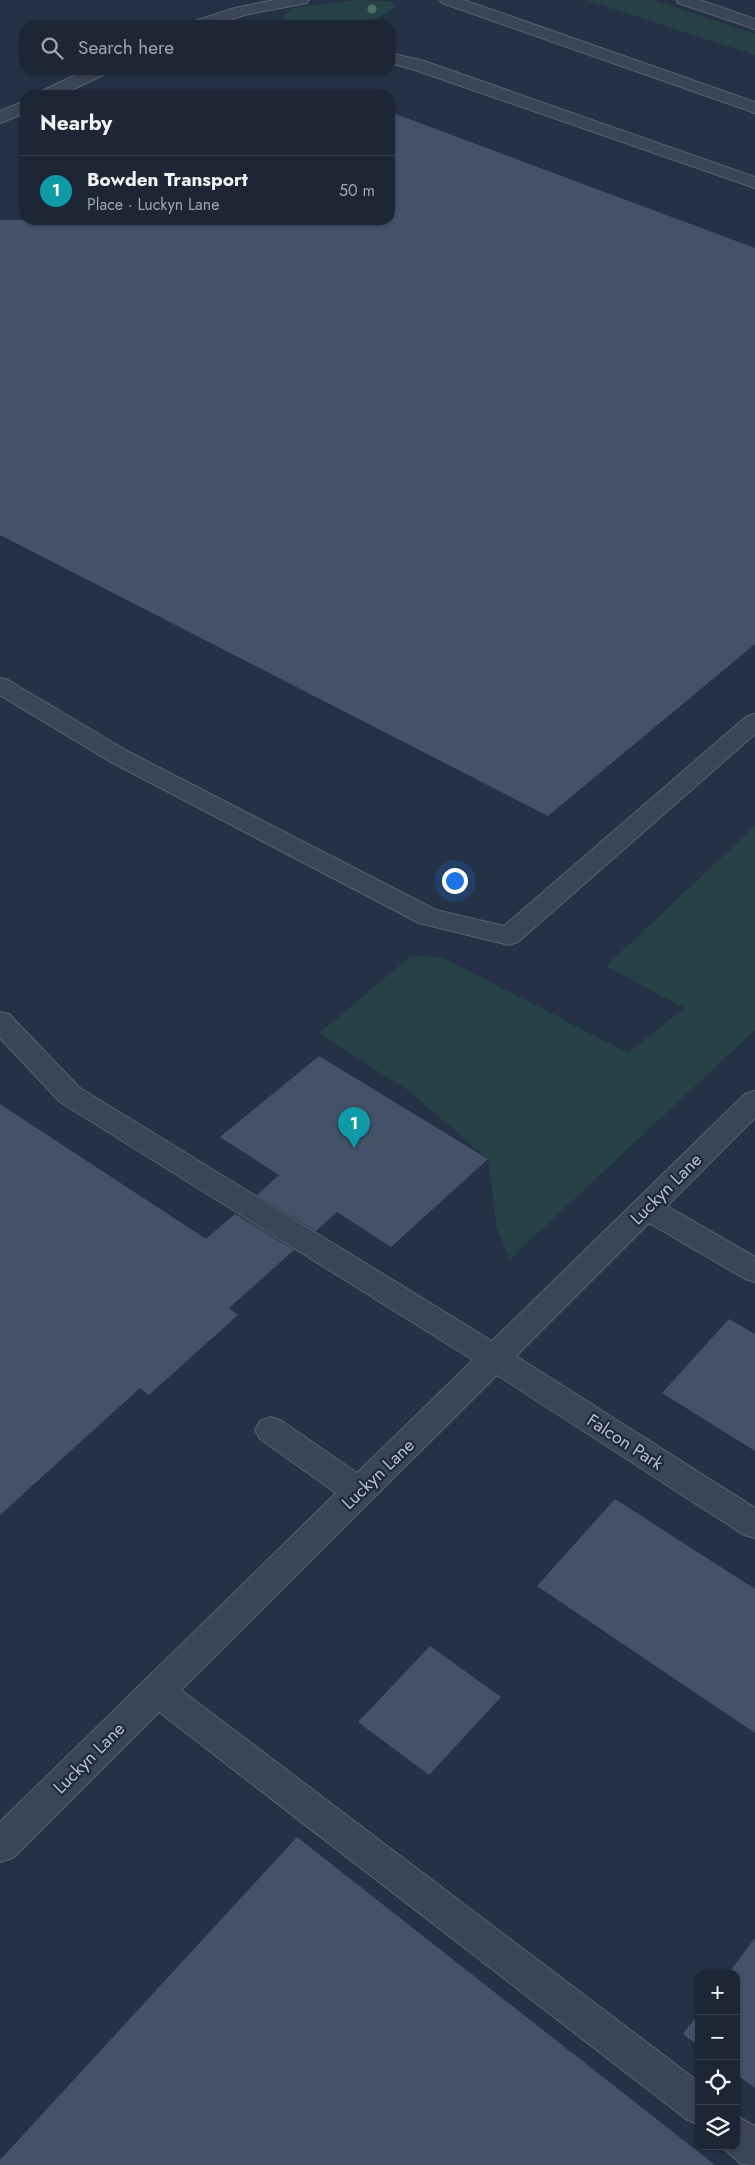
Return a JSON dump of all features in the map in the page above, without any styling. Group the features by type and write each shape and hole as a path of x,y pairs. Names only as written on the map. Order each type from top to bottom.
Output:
{"street":[{"path":"210,20 243,6 301,0"},
{"path":"448,0 755,108"},
{"path":"684,0 755,24"},
{"path":"243,6 262,20"},
{"path":"395,59 418,64 755,184"},
{"path":"58,90 89,75"},
{"path":"0,118 20,108"},
{"path":"0,686 118,756 428,917 509,936 755,721"},
{"name":"Falcon Park","path":"0,1021 70,1095 495,1358 755,1525"},
{"name":"Luckyn Lane","path":"0,1846 755,1102"},
{"path":"647,1208 755,1271"},
{"path":"271,1430 359,1492"},
{"path":"157,1691 698,2105"},
{"path":"740,2138 755,2150"}],"green space":[{"path":"357,0 392,2 395,7 371,20 285,20 284,14 293,8"},
{"path":"586,0 654,0 755,34 755,55"},
{"path":"755,826 755,1030 510,1259 497,1228 488,1159 409,1091 319,1033 411,956 442,957 628,1053 684,1008 606,966"}],"building":[{"path":"395,114 755,248 755,644 548,816 0,535 0,220 20,220 20,225 395,225"},
{"path":"319,1056 488,1159 391,1247 337,1212 316,1231 257,1195 279,1175 220,1137"},
{"path":"0,1104 206,1239 235,1214 294,1250 229,1308 238,1315 149,1395 140,1388 0,1515"},
{"path":"729,1319 755,1334 755,1451 662,1393"},
{"path":"615,1499 755,1589 755,1733 537,1586"},
{"path":"430,1646 501,1697 429,1775 358,1722"},
{"path":"297,1837 715,2165 0,2165 0,2160"},
{"path":"755,1938 755,2088 740,2077 740,1970 731,1970"},
{"path":"695,2018 695,2043 683,2034"}],"place":[{"name":"Bowden Transport","path":"354,1148"}]}
